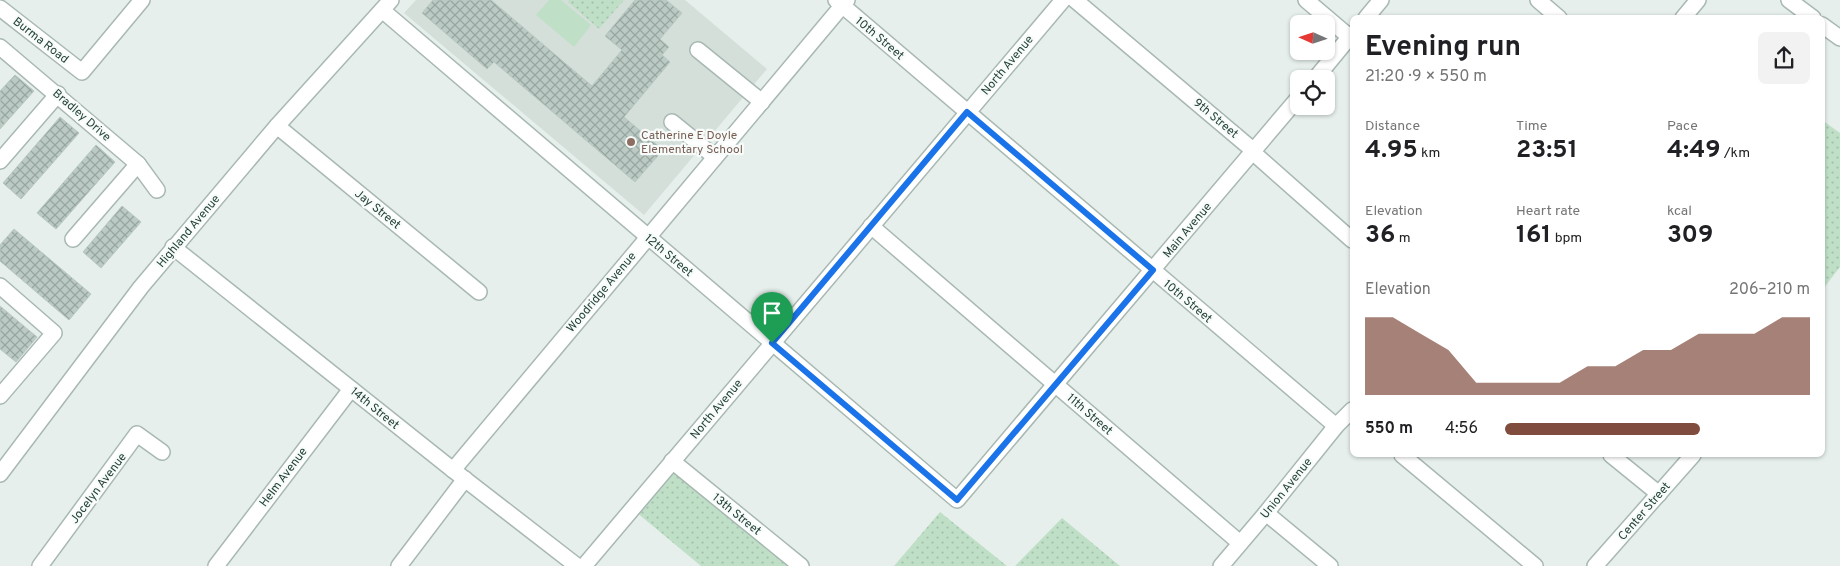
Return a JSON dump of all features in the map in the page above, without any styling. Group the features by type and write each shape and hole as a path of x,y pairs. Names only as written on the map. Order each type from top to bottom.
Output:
{"street":[{"name":"Burma Road","path":"0,8 82,72 142,0"},
{"name":"North Avenue","path":"584,566 1063,0"},
{"name":"9th Street","path":"1075,0 1254,150 1257,156 1350,238"},
{"path":"1306,0 1350,35"},
{"path":"1368,15 1381,0"},
{"path":"1538,0 1556,15"},
{"path":"1686,15 1698,0"},
{"path":"1790,0 1808,15"},
{"name":"10th Street","path":"842,2 967,112 1336,426"},
{"name":"Woodridge Avenue","path":"399,566 459,474 648,237 762,102 842,2"},
{"name":"Highland Avenue","path":"0,474 140,287 173,247 277,126 387,5"},
{"name":"12th Street","path":"387,5 648,237 957,500"},
{"path":"1825,27 1840,38"},
{"path":"1322,70 1350,39"},
{"name":"Bradley Drive","path":"0,47 58,94 138,164 157,190"},
{"path":"698,50 762,102"},
{"path":"0,161 58,94"},
{"name":"Main Avenue","path":"957,500 1290,108"},
{"path":"672,122 714,157"},
{"name":"Jay Street","path":"277,126 479,292"},
{"path":"73,239 138,164"},
{"name":"11th Street","path":"871,226 1240,543"},
{"name":"14th Street","path":"173,247 577,566"},
{"path":"0,286 54,333 0,396"},
{"name":"Helm Avenue","path":"216,566 350,388"},
{"name":"Union Avenue","path":"1221,566 1336,426 1350,414"},
{"name":"Jocelyn Avenue","path":"40,566 138,434 162,452"},
{"path":"1404,457 1535,566"},
{"path":"1613,457 1659,494"},
{"name":"Center Street","path":"1595,566 1691,457"},
{"name":"13th Street","path":"672,461 801,566"},
{"path":"1266,513 1330,566"}],"shaded area":[{"name":"Catherine E Doyle Elementary School","path":"416,0 685,0 767,69 644,215 404,13"}],"green space":[{"path":"549,0 561,0 591,25 574,47 536,15"},
{"path":"569,0 624,0 599,29 568,2"},
{"path":"1825,122 1840,133 1840,267 1825,286"},
{"path":"672,456 799,566 701,566 630,507"},
{"path":"940,512 1007,566 894,566"},
{"path":"1062,518 1120,566 1015,566"}],"building":[{"path":"433,0 491,0 592,86 622,50 605,36 635,0 666,0 682,13 660,39 669,47 662,55 670,62 624,117 663,150 635,182 494,62 487,69 422,13"},
{"path":"15,75 34,91 0,129 0,91"},
{"path":"60,117 79,133 21,199 3,183"},
{"path":"96,145 115,162 56,229 37,213"},
{"path":"122,206 141,222 101,268 83,252"},
{"path":"14,229 91,294 69,320 0,261 0,245"},
{"path":"0,306 37,337 16,362 0,349"}],"place":[{"name":"Catherine E Doyle Elementary School","path":"631,142"}],"route":[{"path":"967,112 1153,270 957,500 772,343 967,112"}]}
